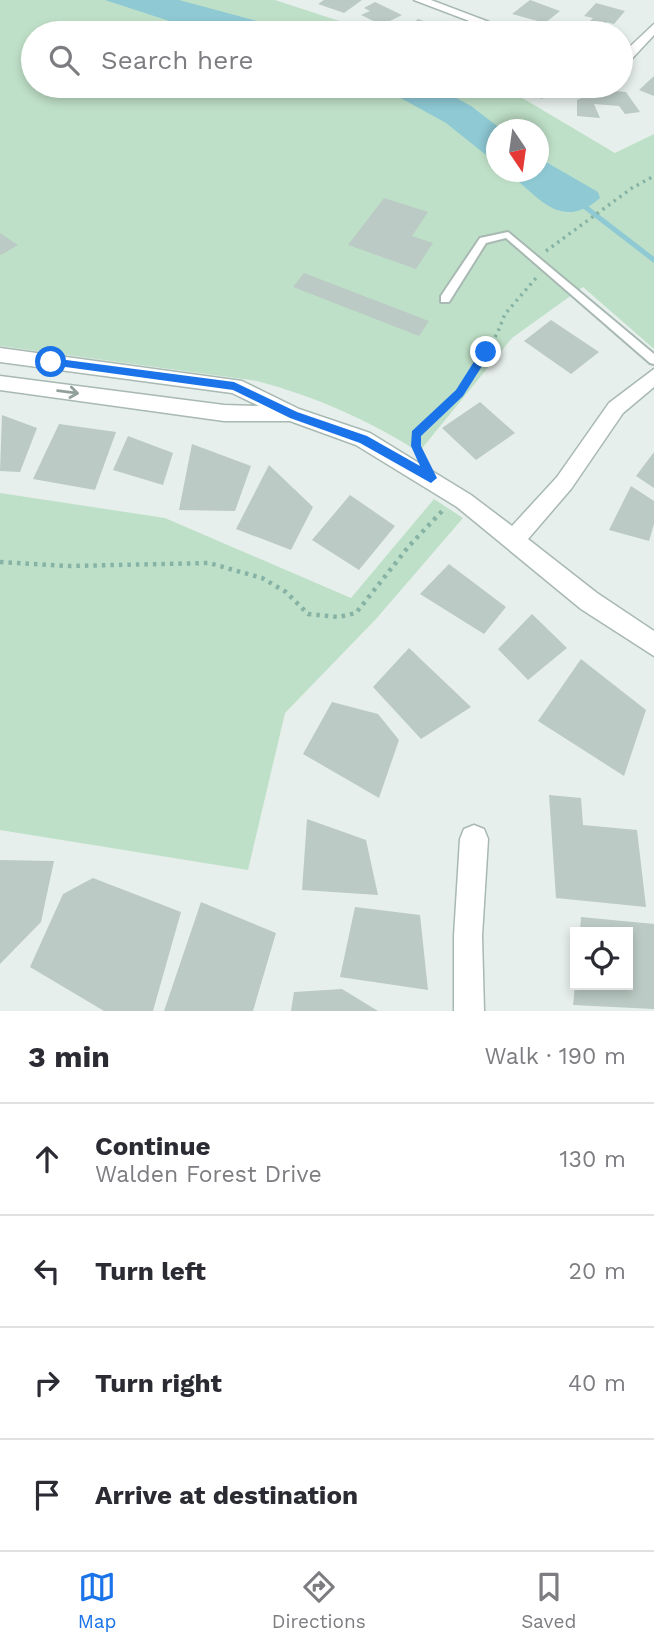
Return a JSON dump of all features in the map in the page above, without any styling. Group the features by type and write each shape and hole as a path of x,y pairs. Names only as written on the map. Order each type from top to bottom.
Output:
{"street":[{"path":"420,0 479,21"},
{"path":"633,49 654,27"},
{"path":"0,355 234,386 294,415 363,439 431,478 514,539 589,601 654,645"},
{"path":"37,388 51,362"},
{"path":"514,539 564,483 616,408 654,376"},
{"path":"0,383 224,413 294,415"},
{"path":"469,1011 468,936 474,839"}],"lane":[{"path":"445,299 483,240 508,235 654,360"}],"path":[{"path":"0,562 89,566 210,562 245,569 274,582 291,593 308,614 356,613 371,598 377,585 409,546 445,509 416,446 415,435 459,393 497,334 505,314 540,272 544,253 632,188 654,176"}],"green space":[{"path":"0,0 275,0 339,21 21,21 21,98 522,98 615,153 654,134 654,349 583,287 512,338 419,452 341,410 257,381 0,346"},
{"path":"0,493 165,518 351,598 434,499 463,518 376,619 285,713 248,870 0,830"}],"water":[{"path":"105,0 179,0 257,21 169,21"},
{"path":"401,98 456,98 471,106 488,119 486,155 446,123"},
{"path":"549,164 598,192 600,198 586,208 574,212 562,211 540,200 519,182 549,182"}],"building":[{"path":"324,0 362,0 344,13 318,4"},
{"path":"530,0 560,11 548,21 512,14"},
{"path":"375,2 402,15 390,21 374,21 361,15 370,11 364,8"},
{"path":"596,3 625,11 617,21 590,21 593,18 584,16"},
{"path":"654,76 654,96 639,90"},
{"path":"630,98 640,112 625,114 619,106 594,104 600,118 577,116 577,100"},
{"path":"384,198 428,212 412,236 433,243 416,269 348,245"},
{"path":"0,233 18,245 1,255 0,254"},
{"path":"304,273 429,321 419,336 293,287"},
{"path":"551,320 599,352 571,374 524,341"},
{"path":"480,402 515,433 476,460 442,428"},
{"path":"2,415 37,428 20,472 0,471"},
{"path":"59,424 116,432 95,490 33,479"},
{"path":"128,436 173,453 163,485 113,470"},
{"path":"192,444 251,466 235,511 179,510"},
{"path":"654,452 654,488 636,476"},
{"path":"269,465 313,507 291,550 236,529"},
{"path":"631,486 654,501 654,524 649,541 609,530"},
{"path":"350,495 395,526 359,570 312,540"},
{"path":"449,564 506,607 484,634 420,594"},
{"path":"532,614 567,648 528,680 498,649"},
{"path":"409,648 471,707 421,739 373,687"},
{"path":"581,659 646,710 624,776 538,721"},
{"path":"332,702 378,714 399,740 379,798 303,754"},
{"path":"549,795 581,798 583,825 637,830 646,907 556,898"},
{"path":"307,819 366,840 378,895 302,890"},
{"path":"0,860 54,861 41,922 0,964"},
{"path":"93,878 181,912 153,1011 104,1011 30,967 63,894"},
{"path":"201,902 276,933 253,1011 164,1011"},
{"path":"355,907 420,915 428,990 340,977"},
{"path":"581,917 654,924 654,1009 573,1005 574,990 633,990 633,927 580,927"},
{"path":"342,989 378,1011 291,1011 294,992"}],"waterway":[{"path":"580,203 654,260"}],"route":[{"path":"51,362 234,386 294,415 363,439 431,478 416,446 415,435 459,393 486,352"}]}
